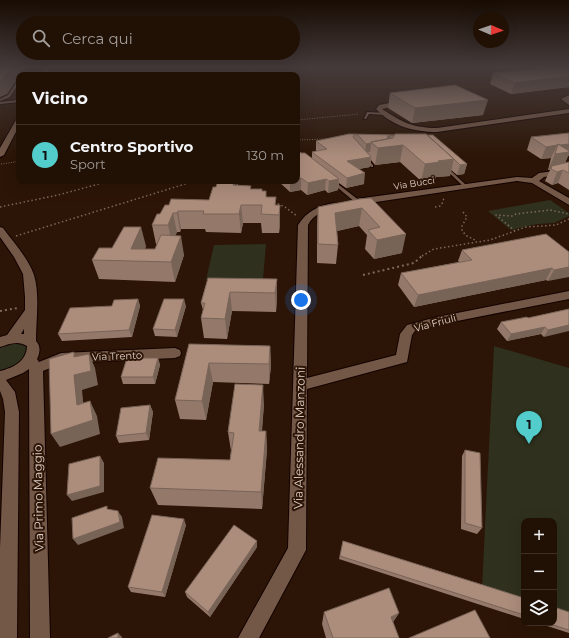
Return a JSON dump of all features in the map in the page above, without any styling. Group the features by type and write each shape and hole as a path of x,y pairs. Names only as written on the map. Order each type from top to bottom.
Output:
{"street":[{"path":"411,102 381,106 379,109 402,126 413,129 431,130 569,111"},
{"path":"0,155 16,126"},
{"path":"569,171 542,175 534,181 569,202"},
{"name":"Via Bucci","path":"304,222 318,210 326,207 517,178 534,181"},
{"name":"Via Alessandro Manzoni","path":"248,638 297,550 304,222"},
{"name":"Via Primo Maggio","path":"0,230 18,254 29,276 30,342 33,345 34,350 33,364 40,638"},
{"name":"Via Friuli","path":"301,385 402,358 406,334 411,328 437,321 569,295"},
{"path":"6,340 30,308"},
{"path":"6,340 19,338 30,342"},
{"name":"Via Trento","path":"0,376 33,364 61,358 175,353"},
{"path":"0,382 5,386 11,398 12,432 7,638"}],"lane":[{"path":"0,102 16,101"},
{"path":"365,118 368,113 387,114"},
{"path":"370,154 363,156 372,166"},
{"path":"444,167 465,186"},
{"path":"328,178 358,202"}],"path":[{"path":"300,120 368,113"},
{"path":"300,140 331,139"},
{"path":"0,164 16,161"},
{"path":"0,207 58,195 99,184"},
{"path":"7,239 185,184"},
{"path":"235,184 245,189"},
{"path":"272,201 285,207 304,222"},
{"path":"435,207 441,206"},
{"path":"515,231 496,215 512,216 516,214 550,210 569,214"},
{"path":"463,212 467,217 462,226 462,231 467,236 478,242"},
{"path":"363,275 414,263 429,252 446,246 490,240 526,227 556,225 569,219"},
{"path":"0,312 30,308"}],"green space":[{"path":"550,200 569,213 569,216 554,223 537,224 511,230 488,211"},
{"path":"266,244 263,279 206,280 214,245"},
{"path":"12,343 22,344 26,347 27,354 15,365 0,370 0,347"},
{"path":"494,346 569,368 569,616 557,612 557,518 521,518 521,600 482,588"}],"building":[{"path":"398,98 483,98 488,100 415,108"},
{"path":"569,133 569,144 558,144 546,147 531,137"},
{"path":"355,134 353,137 371,157 347,161 365,173 347,178 312,152 327,149 316,141"},
{"path":"355,134 395,135 388,136 387,139 366,144 358,135"},
{"path":"395,134 426,134 454,159 425,164 403,145 378,148 371,142 393,138"},
{"path":"427,135 433,135 467,164 460,165"},
{"path":"558,144 569,151 569,152 555,154"},
{"path":"300,152 305,153 339,179 329,181 326,179 308,183 301,178"},
{"path":"569,162 569,173 563,170 557,172 551,169 552,166"},
{"path":"217,184 233,184 251,186 250,189 262,189 262,191 266,191 266,197 276,197 275,205 280,205 279,215 261,214 262,205 241,205 239,214 203,214 204,211 178,211 177,213 173,213 168,225 152,225 157,214 160,214 165,205 169,205 171,199 209,200 213,187 216,187"},
{"path":"371,198 406,234 377,240 368,230 380,227 362,208 335,213 338,245 318,244 318,207"},
{"path":"124,227 141,227 131,249 155,249 161,235 181,236 171,262 92,260 99,248 112,248"},
{"path":"546,234 569,252 569,267 554,270 552,268 418,295 401,273 472,260 462,250"},
{"path":"208,278 277,279 275,293 230,292 225,319 201,318 205,303 201,303"},
{"path":"138,299 129,330 58,334 70,308 112,306 114,300"},
{"path":"164,299 184,299 175,330 153,329"},
{"path":"569,309 569,325 548,330 545,327 511,334 501,322 528,318"},
{"path":"189,344 270,346 269,364 209,363 202,401 175,400"},
{"path":"74,352 74,357 89,354 91,371 74,375 77,405 90,401 93,420 51,434 49,359"},
{"path":"127,358 158,358 153,377 121,377"},
{"path":"235,384 263,385 259,431 266,431 261,492 150,488 158,458 230,460 234,433 228,432"},
{"path":"150,405 146,433 116,436 121,408"},
{"path":"465,450 480,453 482,528 465,523"},
{"path":"100,456 100,486 67,495 69,464"},
{"path":"107,506 107,509 118,511 120,522 73,539 72,518"},
{"path":"152,515 184,519 162,592 128,587"},
{"path":"234,525 257,541 208,612 185,592"},
{"path":"343,541 521,597 521,614 340,556"},
{"path":"389,588 399,613 391,617 399,638 333,638 324,612"},
{"path":"557,608 569,612 569,630 556,626"},
{"path":"475,610 490,638 409,638"},
{"path":"118,633 118,638 108,638"}],"place":[{"name":"Centro Sportivo","path":"529,444"}]}
